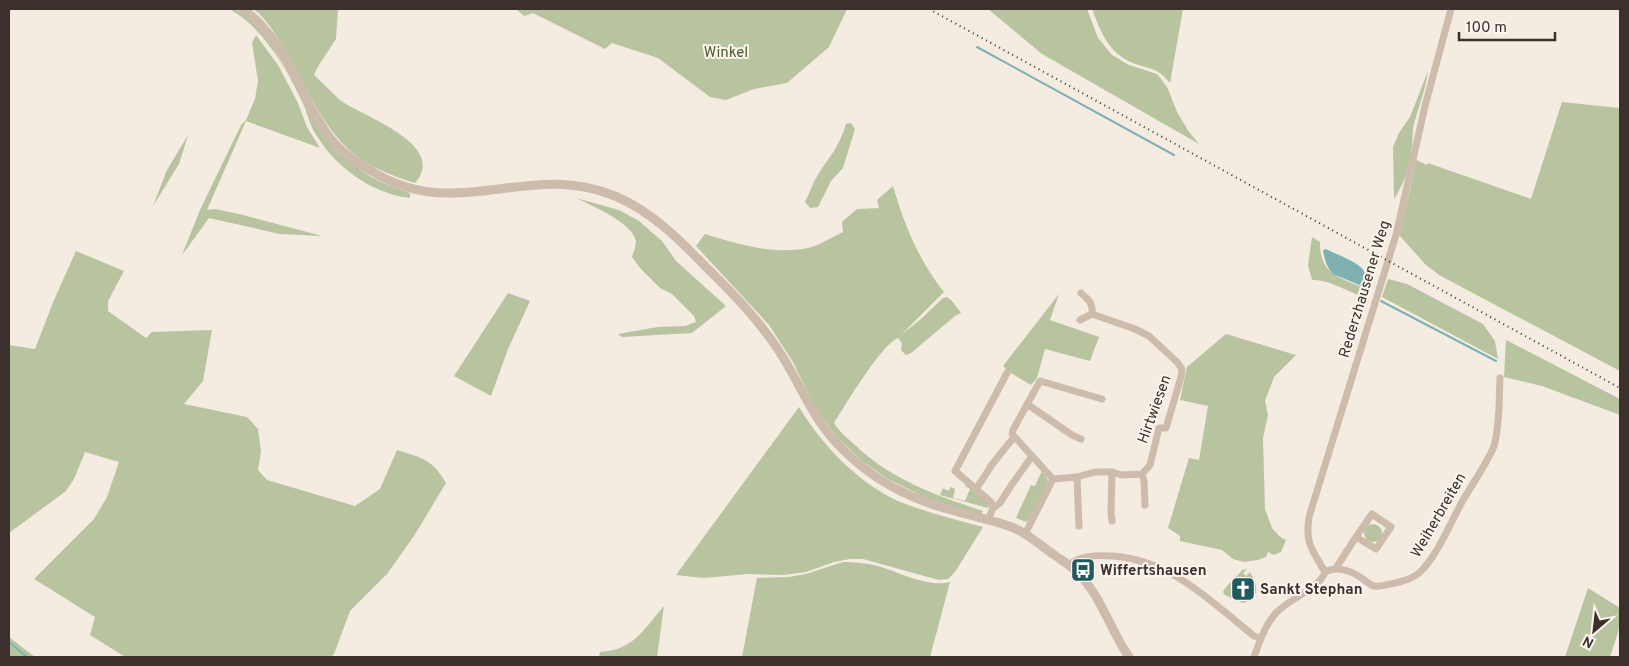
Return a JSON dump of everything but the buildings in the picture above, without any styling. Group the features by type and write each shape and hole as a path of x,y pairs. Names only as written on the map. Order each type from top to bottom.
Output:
{"street":[{"path":"243,9 256,18 269,34 332,140 347,156 388,180 421,191 450,193 527,185 561,184 594,189 617,197 638,208 682,242 752,313 779,350 817,417 837,444 855,461 888,485 921,501 988,520 1025,534 1078,573 1096,596 1121,646 1129,657"},
{"name":"Rederzhausener Weg","path":"1324,572 1308,542 1309,517 1396,235 1425,106 1451,9"},
{"path":"1080,320 1092,314 1093,306 1090,300 1081,293"},
{"name":"Hirtwiesen","path":"1092,314 1149,336 1182,369 1182,376 1166,428 1159,428 1150,466 1142,474"},
{"path":"988,520 993,508 992,502 955,471 1007,373"},
{"name":"Weiherbreiten","path":"1336,568 1362,577 1369,584 1377,587 1406,580 1418,574 1427,564 1493,448 1496,435 1500,378"},
{"path":"1053,480 1014,437 1013,430 1040,382 1102,399"},
{"path":"1027,404 1072,435 1081,439"},
{"path":"976,489 990,467 1014,437"},
{"path":"993,508 1000,504 1012,483 1032,456"},
{"path":"1053,480 1077,477 1095,472 1112,472 1121,475 1142,474 1145,505"},
{"path":"1112,472 1112,521"},
{"path":"1077,477 1078,526"},
{"path":"1025,534 1053,480"},
{"path":"1254,657 1260,638 1278,610 1317,582 1324,572 1336,568 1356,537 1372,514 1391,527 1376,549 1356,537"},
{"path":"1068,565 1081,557 1128,557 1140,560 1182,579 1209,598 1254,636 1260,638"}],"green space":[{"path":"229,9 239,11 258,26 274,48 286,71 274,52 253,27"},
{"path":"253,9 338,9 336,39 314,75 340,100 382,123 412,144 421,156 422,169 415,183 393,176 372,166 359,158 336,137 318,110 272,30"},
{"name":"Winkel","path":"516,9 847,9 829,47 787,83 754,89 726,100 710,97 658,58 612,43 605,49 533,13 524,16"},
{"path":"988,9 1087,9 1098,38 1112,55 1129,65 1157,74 1162,80 1168,89 1177,112 1199,144 1042,54"},
{"path":"1092,9 1183,9 1170,83 1157,71 1133,63 1117,54 1102,34"},
{"path":"256,35 278,65 297,101 307,127 320,148 246,121 207,210 215,209 239,214 322,236 280,234 209,218 182,255 200,210 255,99 258,81 252,43"},
{"path":"286,71 353,163 374,179 410,193 410,198 382,191 343,167 323,145 313,130 299,95"},
{"path":"1428,71 1414,123 1408,168 1404,181 1394,199 1393,147 1399,133 1410,117"},
{"path":"1562,102 1620,108 1620,371 1439,275 1425,264 1399,235 1416,160 1531,199"},
{"path":"851,123 855,129 843,168 831,181 818,207 810,208 805,202 815,180 838,144 846,124"},
{"path":"188,135 179,164 153,206 167,170"},
{"path":"893,186 913,242 927,268 944,292 901,335 943,298 947,297 951,300 961,313 911,353 906,355 901,350 902,343 898,338 891,343 873,363 834,423 849,440 884,468 931,492 983,511 981,514 922,496 888,479 862,461 837,437 815,408 793,362 769,325 696,246 705,234 743,245 769,249 795,250 812,247 843,232 842,222 857,209 879,208 877,200"},
{"path":"576,198 619,210 639,221 662,241 676,261 726,306 692,333 622,337 618,334 658,327 685,326 696,322 694,316 672,294 660,288 632,257 636,241 627,227 611,215"},
{"path":"1312,237 1320,242 1323,262 1327,268 1339,277 1364,288 1362,296 1331,283 1312,280 1308,265"},
{"path":"76,251 124,271 108,301 108,311 146,338 152,332 212,330 203,381 184,404 247,417 258,429 261,451 258,470 267,480 355,506 380,489 397,450 426,460 441,475 446,483 414,536 387,574 350,611 334,654 331,657 125,657 90,635 95,617 34,579 94,519 107,497 119,462 85,452 74,479 66,491 9,533 9,345 35,349"},
{"path":"1388,279 1407,284 1483,324 1495,341 1498,359 1382,297"},
{"path":"508,293 530,301 508,349 491,396 454,376"},
{"path":"1059,294 1050,320 1099,337 1090,361 1045,349 1037,378 1031,385 1009,372 1003,366"},
{"path":"1226,334 1296,355 1274,377 1265,401 1268,415 1263,438 1265,509 1272,528 1279,536 1286,540 1281,552 1274,555 1268,552 1266,557 1244,562 1233,559 1222,550 1180,541 1180,536 1168,528 1189,458 1199,460 1208,406 1180,400 1187,367"},
{"path":"1506,340 1620,399 1620,415 1542,386 1504,377"},
{"path":"799,407 829,448 869,484 908,505 983,527 955,572 948,579 939,580 863,559 834,562 806,572 783,575 748,574 704,578 676,575"},
{"path":"1042,471 1048,480 1029,519 1026,522 1016,518 1031,485 1035,486"},
{"path":"967,484 989,504 988,508 940,495 943,488 948,491 951,487 955,489 953,498 965,501 970,489 965,486"},
{"path":"1369,524 1377,524 1382,529 1380,540 1369,542 1364,537 1364,529"},
{"path":"843,562 878,566 933,583 950,582 930,657 742,657 757,578 789,577 806,574"},
{"path":"1247,569 1243,573 1246,576 1250,572 1255,582 1256,590 1253,598 1243,603 1225,595 1223,592 1242,570"},
{"path":"1588,588 1620,608 1620,626 1610,657 1565,657"},
{"path":"664,606 657,657 599,657 600,652 612,650 630,643 646,628"},
{"path":"9,637 35,657 9,657"}],"water":[{"path":"1326,249 1352,261 1364,271 1366,279 1364,287 1333,274 1325,260 1323,250"}],"waterway":[{"path":"977,47 1174,155"},
{"path":"1381,301 1496,361"},
{"path":"9,642 27,657"}],"railway":[{"path":"929,9 1620,388"}],"place":[{"name":"Wiffertshausen","path":"1083,570"},
{"name":"Sankt Stephan","path":"1243,589"}]}
